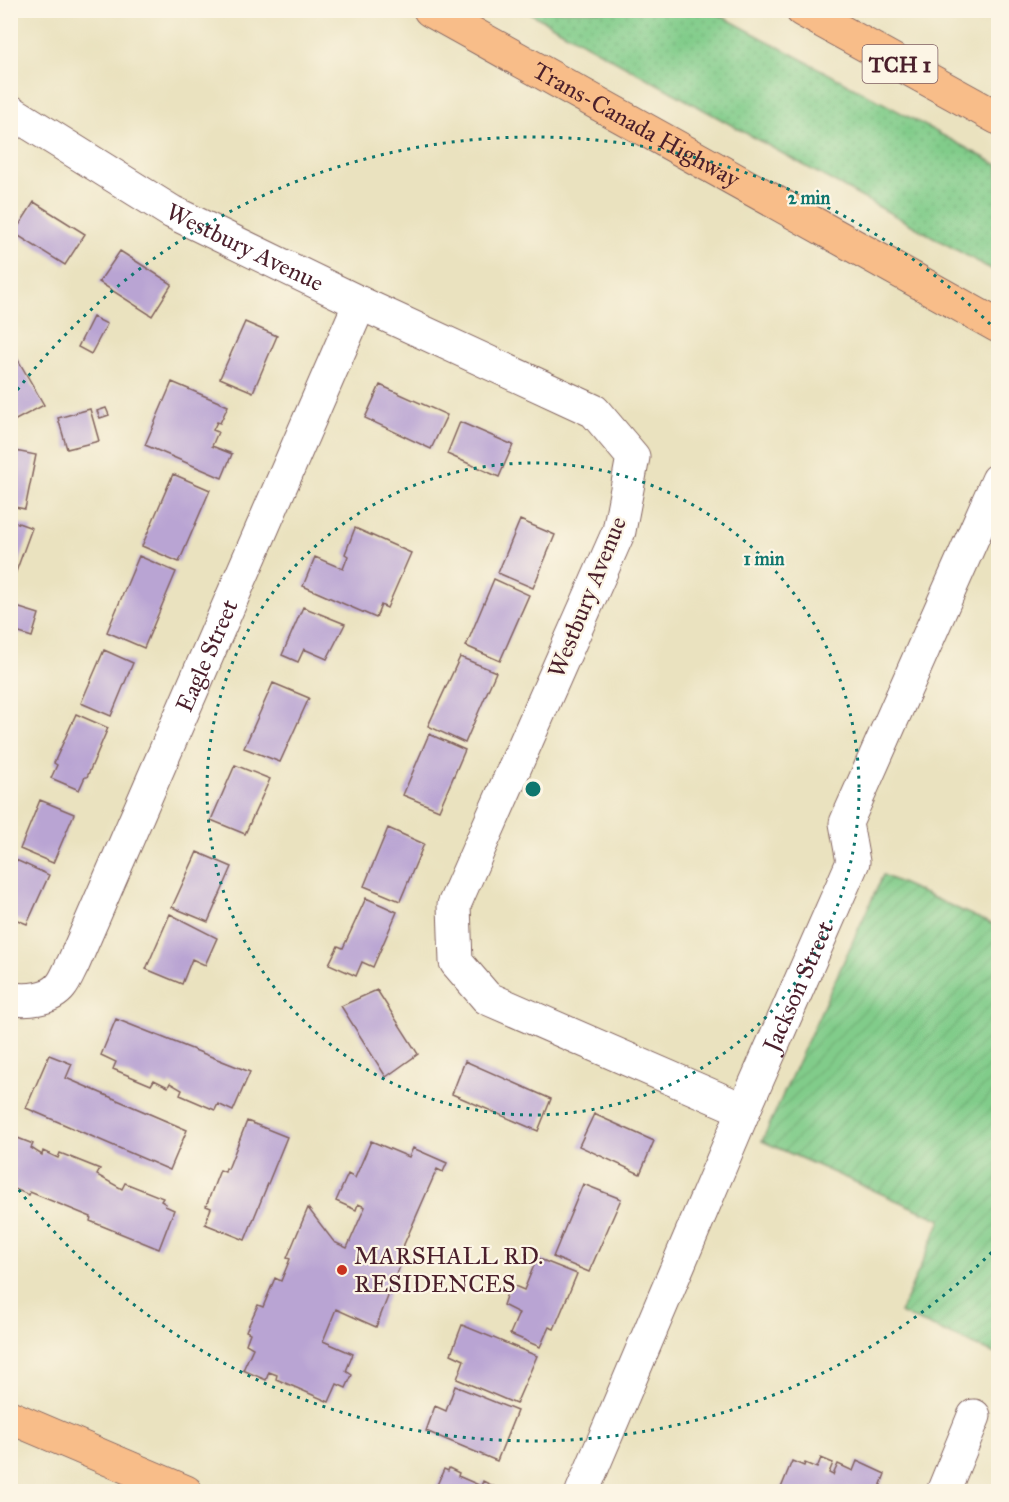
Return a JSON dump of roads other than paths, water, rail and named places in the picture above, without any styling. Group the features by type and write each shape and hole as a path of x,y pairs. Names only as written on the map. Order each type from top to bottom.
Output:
{"main road":[{"name":"Trans-Canada Highway","path":"430,10 999,326"},
{"name":"TCH 1","path":"802,10 999,118"},
{"path":"10,1417 186,1491"}],"street":[{"name":"Westbury Avenue","path":"10,111 172,212 360,303 594,411 633,457 620,531 454,905 456,962 487,998 744,1110"},
{"name":"Eagle Street","path":"26,998 60,987 73,964 360,303"},
{"name":"Jackson Street","path":"582,1491 744,1110 853,862 846,823 999,480"},
{"path":"943,1491 974,1416"}],"place":[{"name":"MARSHALL RD. RESIDENCES","path":"342,1270"}]}
